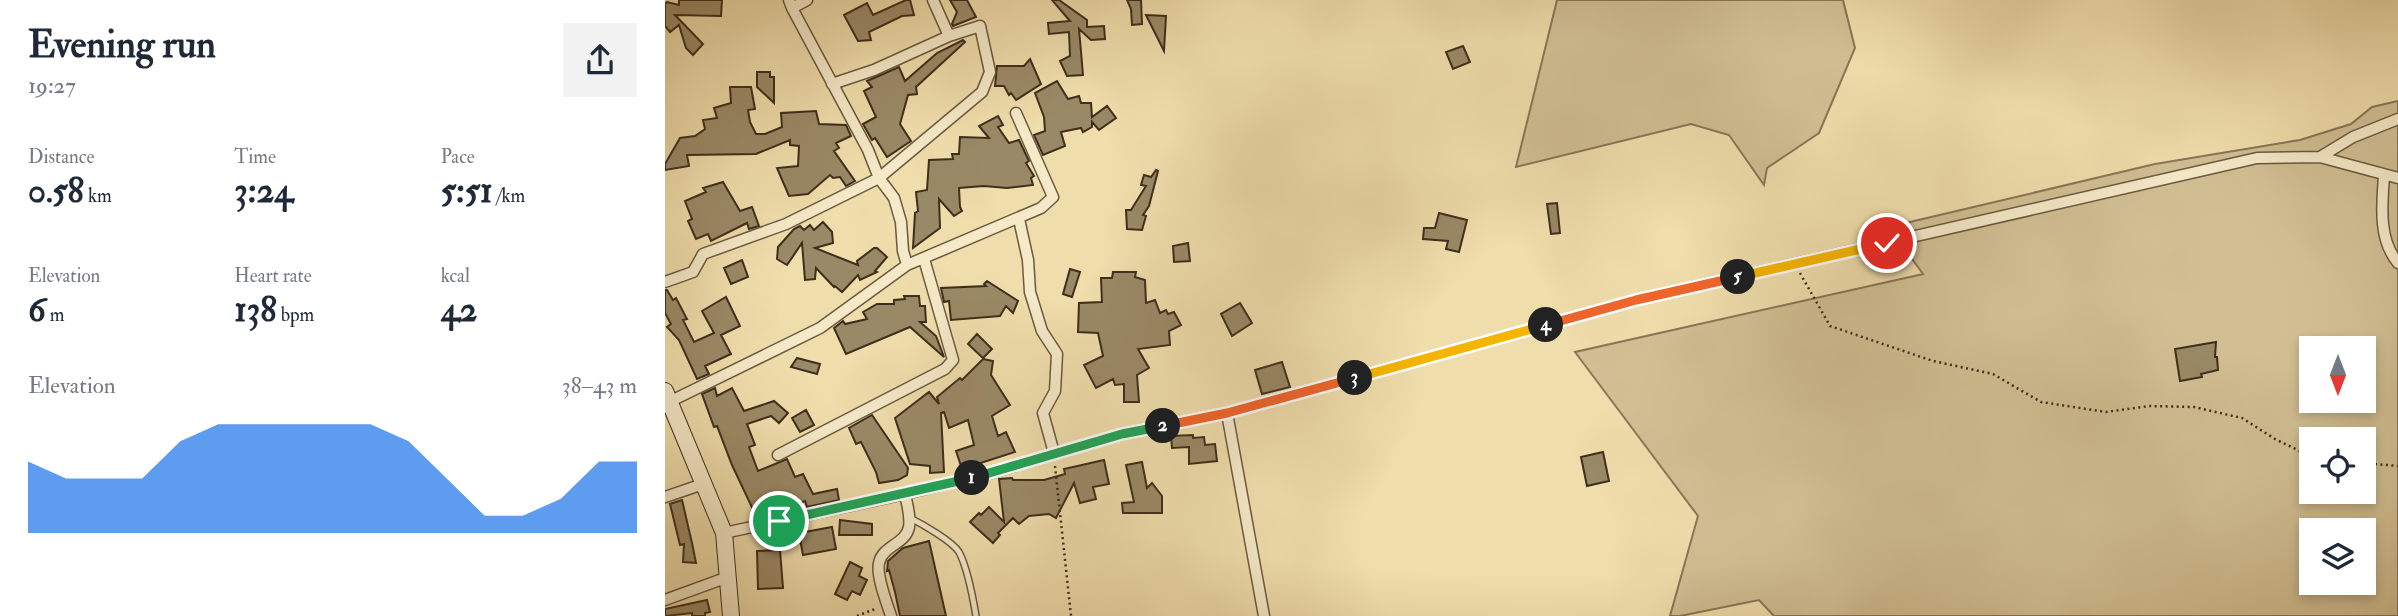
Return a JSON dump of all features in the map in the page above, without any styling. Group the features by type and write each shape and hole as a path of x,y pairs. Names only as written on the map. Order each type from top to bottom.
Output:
{"main road":[{"path":"667,397 724,533 731,616"}],"street":[{"path":"807,0 791,4 868,150 879,178 894,198 901,222 907,265"},
{"path":"933,0 949,36"},
{"path":"665,282 693,271 703,254 786,224 879,178 982,92 990,72 980,26 949,36 874,70 832,84"},
{"path":"667,397 820,328 907,265 1041,208 1053,197 1016,113"},
{"path":"2320,157 2353,138 2398,118"},
{"path":"724,533 905,494 991,473 1122,434 1227,413 1636,300 2257,158 2320,157 2398,178"},
{"path":"2384,176 2382,214 2389,252 2398,263"},
{"path":"1019,219 1028,260 1030,292 1042,331 1057,355 1055,391 1043,413 1054,453"},
{"path":"778,456 945,369 953,360 924,259"},
{"path":"1227,413 1264,616"},
{"path":"665,498 703,484"},
{"path":"891,616 878,565 882,554 903,539 909,530 910,518 905,494"},
{"path":"665,600 728,577"}],"lane":[{"path":"910,518 924,524 958,551 972,593 976,616"}],"path":[{"path":"1795,264 1830,326 1933,361 1993,374 2041,402 2106,412 2148,406 2194,407 2242,418 2274,439 2299,451"},
{"path":"1054,453 1071,616"},
{"path":"2376,464 2398,466"},
{"path":"857,616 873,611 886,600"}],"shaded area":[{"path":"1557,0 1843,0 1855,48 1819,133 1767,168 1764,185 1729,135 1691,124 1516,167"},
{"path":"2398,101 2398,616 1774,616 1759,600 1670,616 1698,516 1575,352 1923,274 1889,227 2155,164 2300,140 2351,124 2372,107"}],"building":[{"path":"679,0 722,0 721,16 675,15 703,44 693,55 686,48 679,25 670,32 665,26 665,4 667,2 679,5"},
{"path":"910,0 914,15 902,16 869,32 871,40 858,41 844,15 867,3 873,15"},
{"path":"950,0 967,0 976,17 953,26 957,12"},
{"path":"1052,0 1059,0 1087,20 1087,27 1104,26 1105,39 1091,40 1079,29 1083,75 1067,76 1060,61 1070,56 1069,32 1049,34 1048,23 1070,21"},
{"path":"1127,0 1141,0 1142,24 1132,25 1131,9"},
{"path":"1146,15 1166,16 1164,51"},
{"path":"963,40 965,42 916,87 917,94 908,95 900,124 911,141 887,157 875,138 872,140 863,124 876,117 864,91 872,87 867,81 899,67 905,81 937,53"},
{"path":"1463,46 1470,62 1453,69 1446,52"},
{"path":"1030,59 1041,84 1016,100 1004,86 995,86 997,66 1024,66"},
{"path":"757,72 770,72 770,77 774,77 774,103 757,87"},
{"path":"1057,81 1068,99 1079,96 1081,103 1091,103 1092,117 1107,106 1116,118 1099,130 1092,122 1092,127 1083,132 1081,128 1061,132 1065,146 1043,155 1034,135 1045,131 1044,117 1035,93"},
{"path":"730,87 751,87 755,109 748,110 756,134 765,134 782,127 781,113 816,111 819,124 846,125 851,136 836,143 839,148 834,151 855,181 846,186 840,177 833,178 830,175 808,194 789,196 777,168 798,166 799,146 790,145 790,140 756,154 687,155 689,166 665,170 665,164 680,138 695,136 705,129 703,120 717,118 714,108 731,103"},
{"path":"998,116 1003,125 998,127 1009,143 1019,140 1029,161 1026,163 1034,176 1031,178 1033,185 959,188 962,211 954,216 939,199 940,228 913,248 915,213 918,211 916,192 927,190 929,160 953,159 952,154 959,154 960,137 989,138 979,126"},
{"path":"1158,171 1149,206 1143,215 1146,216 1142,230 1127,229 1126,210 1131,210 1146,186 1141,185 1144,175 1151,177"},
{"path":"723,182 740,211 752,207 759,226 749,229 747,223 711,241 708,234 696,239 688,221 692,219 685,201 706,192 703,188"},
{"path":"1557,203 1560,233 1551,234 1547,204"},
{"path":"1439,213 1467,220 1459,252 1446,249 1448,241 1423,239 1424,228 1435,228"},
{"path":"823,222 832,232 833,243 815,248 858,265 857,261 877,248 887,257 875,271 877,272 860,280 858,275 842,292 816,268 815,279 805,280 802,243 787,265 777,259 778,247 794,229 800,226 804,230 810,225 814,230"},
{"path":"1188,243 1190,261 1174,262 1173,246"},
{"path":"742,260 748,277 731,284 724,268"},
{"path":"1070,269 1080,272 1072,297 1063,294"},
{"path":"1113,272 1136,272 1135,277 1145,280 1146,303 1155,300 1160,313 1166,310 1168,314 1174,312 1181,325 1169,331 1170,345 1138,349 1149,368 1137,375 1139,402 1124,402 1124,384 1115,385 1113,379 1096,388 1084,365 1103,356 1098,333 1078,332 1079,303 1102,302 1101,278 1112,278"},
{"path":"987,281 1018,301 1013,313 1006,306 1000,316 951,320 949,301 944,302 941,288 986,286 984,284"},
{"path":"665,290 673,300 676,298 687,319 683,320 694,342 714,333 702,311 726,297 740,326 721,335 731,354 705,366 709,374 697,379 679,340 667,327 671,324 665,313"},
{"path":"904,296 919,296 920,306 925,306 926,322 920,322 936,336 944,357 910,327 846,354 834,328 843,321 845,324 867,319 863,312 877,304 894,304 894,300 905,299"},
{"path":"1240,303 1252,323 1232,336 1221,314"},
{"path":"977,334 992,349 983,358 968,344"},
{"path":"2216,342 2218,370 2201,374 2202,377 2180,381 2175,349"},
{"path":"797,358 820,364 817,374 791,367"},
{"path":"983,359 993,361 991,375 1010,405 992,416 998,436 1006,432 1015,452 962,469 956,451 974,445 968,420 949,428 944,412 941,413 944,472 930,473 930,466 910,464 895,418 929,392 939,404 937,397 960,378 962,380"},
{"path":"1282,362 1290,387 1262,394 1255,370"},
{"path":"715,388 717,396 732,388 744,411 774,401 788,413 779,423 771,416 747,424 755,445 749,447 758,471 787,459 795,477 803,474 813,494 837,489 839,500 807,507 805,501 757,518 717,426 714,427 702,394"},
{"path":"806,410 814,425 800,432 792,418"},
{"path":"872,415 908,468 907,475 898,480 879,483 861,442 856,444 849,428"},
{"path":"1193,435 1193,438 1204,437 1205,445 1215,444 1217,461 1189,464 1189,447 1172,448 1171,436"},
{"path":"1603,452 1609,481 1587,486 1581,457"},
{"path":"1104,460 1109,484 1093,487 1096,499 1080,503 1074,483 1056,518 1049,514 1029,516 1019,524 1013,518 998,533 1000,535 993,543 970,522 989,507 1004,522 999,479 1044,480 1065,474 1064,469"},
{"path":"1142,462 1147,488 1152,483 1162,496 1162,513 1123,513 1122,503 1134,502 1126,465"},
{"path":"682,500 696,563 683,562 684,544 680,545 670,504"},
{"path":"840,520 872,524 872,535 839,535"},
{"path":"832,527 836,549 803,555 799,533"},
{"path":"929,541 946,616 900,616 889,570 887,571 888,561 903,548"},
{"path":"780,550 783,588 758,589 757,551"},
{"path":"850,562 862,568 859,576 867,580 860,595 852,591 847,600 835,594"},
{"path":"707,600 710,612 705,613 705,616 692,616 692,613 665,616 665,609"}],"route":[{"path":"779,521 991,473 1122,434 1227,413 1636,300 1887,243"}]}
